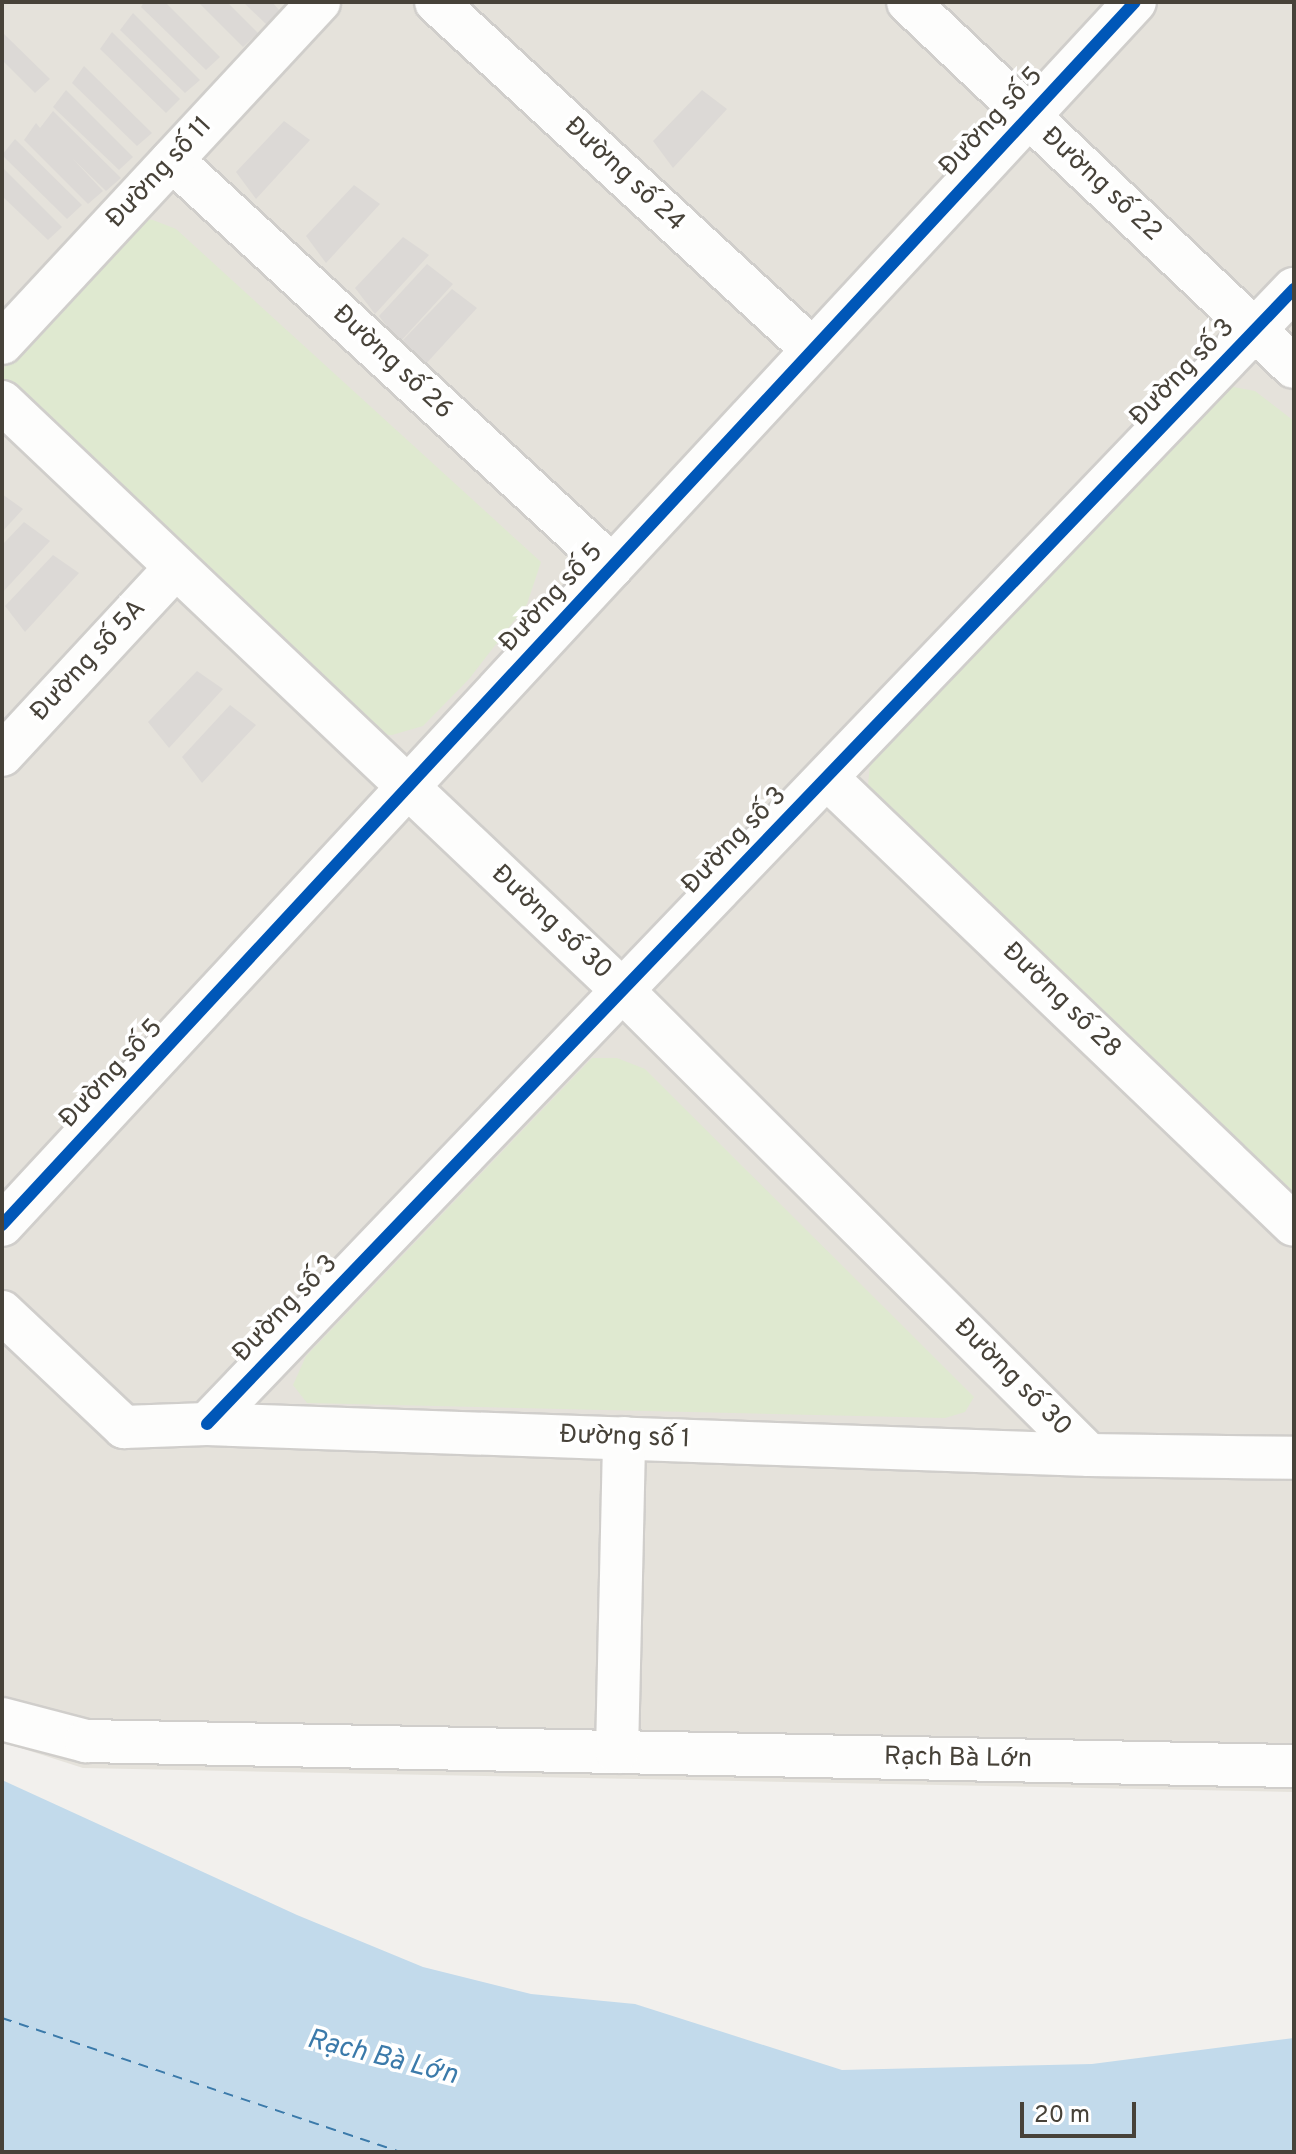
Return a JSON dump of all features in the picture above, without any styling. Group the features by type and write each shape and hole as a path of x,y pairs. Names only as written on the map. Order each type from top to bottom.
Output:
{"street":[{"name":"Đường số 11","path":"2,343 319,2"},
{"name":"Đường số 24","path":"436,2 812,349"},
{"name":"Đường số 22","path":"908,2 1294,367"},
{"name":"Đường số 5","path":"2,1225 1135,2"},
{"name":"Đường số 26","path":"172,160 612,566"},
{"name":"Đường số 3","path":"207,1424 1294,289"},
{"name":"Đường số 30","path":"2,402 621,989 1089,1455"},
{"name":"Đường số 5A","path":"2,755 175,568"},
{"name":"Đường số 28","path":"827,778 1294,1225"},
{"name":"Đường số 1","path":"2,1312 124,1427 207,1424 1089,1455 1294,1458"},
{"path":"617,1752 624,1438"},
{"name":"Rạch Bà Lớn","path":"2,1719 86,1741 1294,1766"}],"shaded area":[{"path":"2,2 1294,2 1294,1792 83,1768 2,1742"}],"green space":[{"path":"136,218 153,220 176,229 541,562 527,604 469,679 423,726 392,735 370,735 2,378 8,354"},
{"path":"1233,387 1255,391 1294,421 1294,1203 878,807 868,785 871,753 1207,395"},
{"path":"592,1058 617,1058 645,1069 974,1397 965,1412 945,1418 307,1403 293,1385 306,1356"}],"water":[{"path":"2,1780 297,1915 423,1967 531,1994 635,2004 842,2070 1092,2064 1294,2038 1294,2152 2,2152"}],"building":[{"path":"144,2 165,2 220,57 206,70 141,7"},
{"path":"198,2 227,2 258,33 243,47"},
{"path":"243,2 272,2 280,11 266,24"},
{"path":"133,13 200,80 185,93 120,30"},
{"path":"2,32 50,79 35,93 2,60"},
{"path":"112,32 180,99 166,113 100,49"},
{"path":"84,66 152,133 137,146 72,83"},
{"path":"66,90 133,157 119,170 53,107"},
{"path":"702,90 727,109 673,168 653,141"},
{"path":"53,111 121,178 106,191 72,158 103,191 88,204 24,140 36,123 40,128"},
{"path":"284,121 310,140 256,199 236,172"},
{"path":"15,139 82,205 67,219 2,155"},
{"path":"2,167 62,227 48,240 2,196"},
{"path":"354,185 380,204 326,263 306,236"},
{"path":"403,237 429,255 375,314 355,288"},
{"path":"427,264 453,284 399,343 379,316"},
{"path":"452,289 477,308 423,367 403,340"},
{"path":"2,494 23,509 2,532"},
{"path":"24,522 50,541 2,593 2,545"},
{"path":"53,555 79,573 25,632 5,606"},
{"path":"197,671 223,689 169,748 148,722"},
{"path":"230,705 256,725 202,783 182,757"}],"ferry route":[{"path":"2,2018 401,2152"}],"cycle path":[{"path":"2,1225 1135,2"},
{"path":"207,1424 1294,289"}]}
